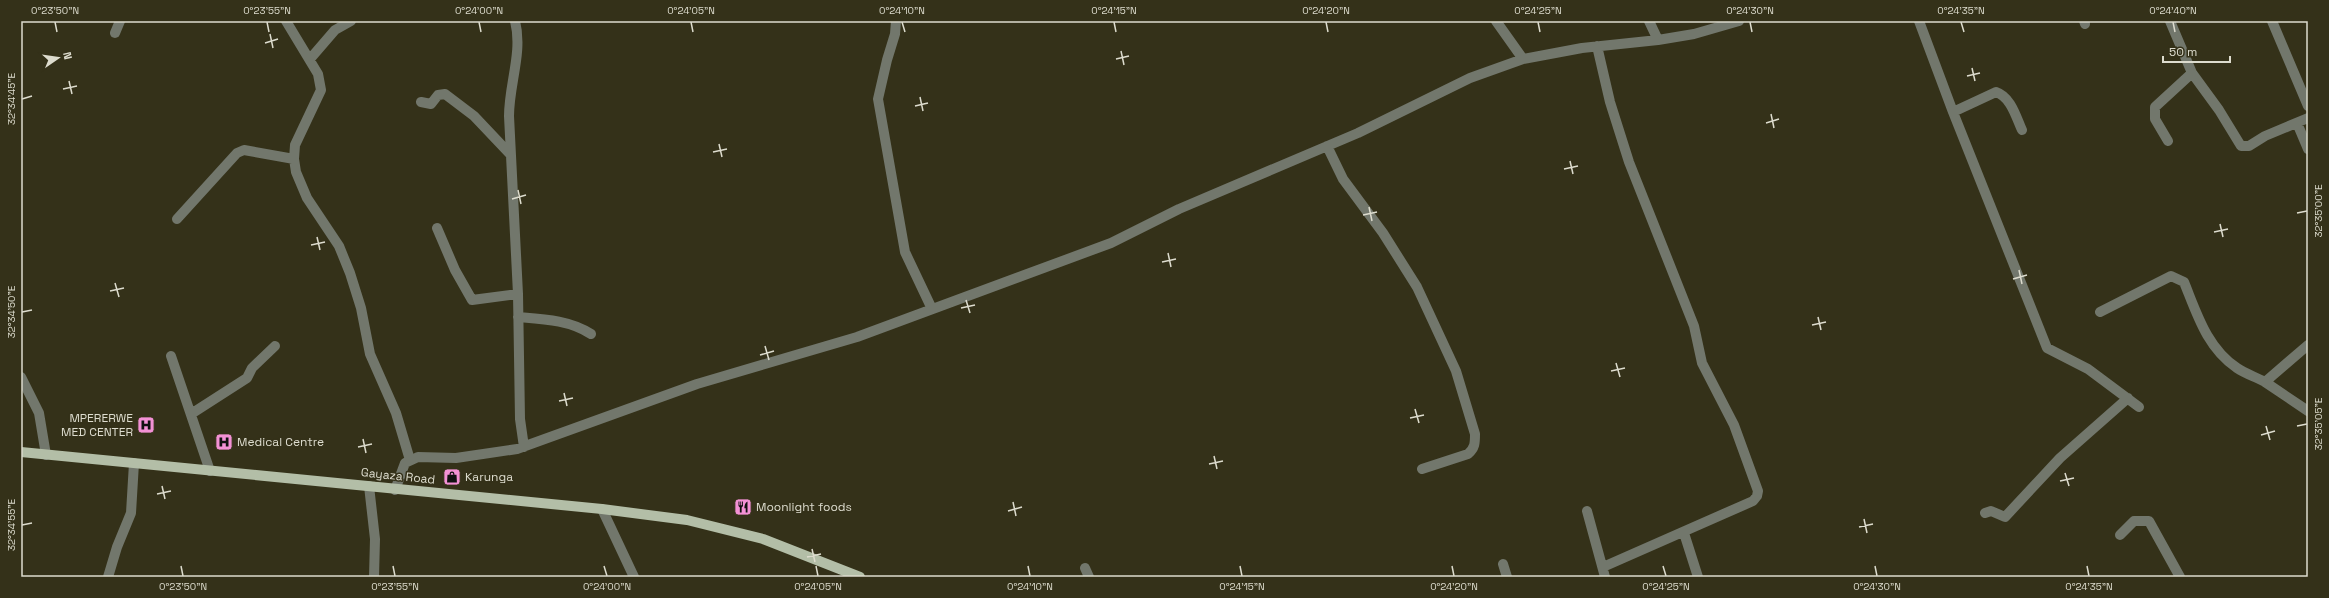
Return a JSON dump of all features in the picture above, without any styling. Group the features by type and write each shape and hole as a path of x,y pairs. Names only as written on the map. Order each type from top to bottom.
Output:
{"main road":[{"name":"Gayaza Road","path":"21,452 369,486 395,490 602,509 687,520 763,539 860,577"}],"street":[{"path":"115,33 120,21"},
{"path":"286,21 318,74 320,90 295,145 294,159 296,172 307,198 333,234 350,272 370,354 396,413 410,460"},
{"path":"310,59 335,30 351,21"},
{"path":"516,21 517,53 509,97 518,294 520,413 524,447"},
{"path":"896,21 895,34 878,99 905,252 932,309"},
{"path":"1496,21 1523,59"},
{"path":"1649,21 1658,40"},
{"path":"395,490 405,463 418,457 456,458 485,455 524,447 655,398 737,371 857,337 1111,243 1179,209 1327,146 1470,78 1523,59 1597,46 1658,40 1694,34 1739,21"},
{"path":"1919,21 1953,112 2047,348 2088,369 2139,406"},
{"path":"2170,21 2192,73 2219,110 2241,146 2249,146 2264,136 2308,118"},
{"path":"2272,21 2308,106"},
{"path":"1587,511 1604,572 1728,510 1753,501 1758,496 1758,491 1734,425 1702,363 1694,326 1629,162 1610,102 1597,46"},
{"path":"2168,141 2156,119 2155,107 2192,73"},
{"path":"1953,112 1996,92 2003,94 2011,105 2022,130"},
{"path":"422,102 431,104 438,95 445,94 474,116 511,155"},
{"path":"2297,123 2308,149"},
{"path":"1327,146 1343,179 1383,233 1417,287 1456,371 1475,434 1473,450 1468,454 1422,469"},
{"path":"177,219 237,153 244,150 294,159"},
{"path":"437,228 455,270 472,300 518,294"},
{"path":"2100,312 2171,276 2184,282 2203,329 2216,350 2238,368 2266,382 2308,411"},
{"path":"518,317 557,321 584,329 591,334"},
{"path":"2266,382 2308,345"},
{"path":"190,414 247,378 252,368 275,346"},
{"path":"171,356 210,470"},
{"path":"21,377 38,413 46,455"},
{"path":"1985,513 1991,511 2005,516 2060,458 2128,398"},
{"path":"108,577 117,547 131,513 134,463"},
{"path":"369,486 375,539 374,577"},
{"path":"602,509 634,577"},
{"path":"2120,535 2134,521 2149,521 2180,577"},
{"path":"1684,533 1698,577"},
{"path":"1503,564 1507,577"}],"place":[{"name":"MPERERWE MED CENTER","path":"146,425"},
{"name":"Medical Centre","path":"224,442"},
{"name":"Karunga","path":"452,477"},
{"name":"Moonlight foods","path":"743,507"}]}
